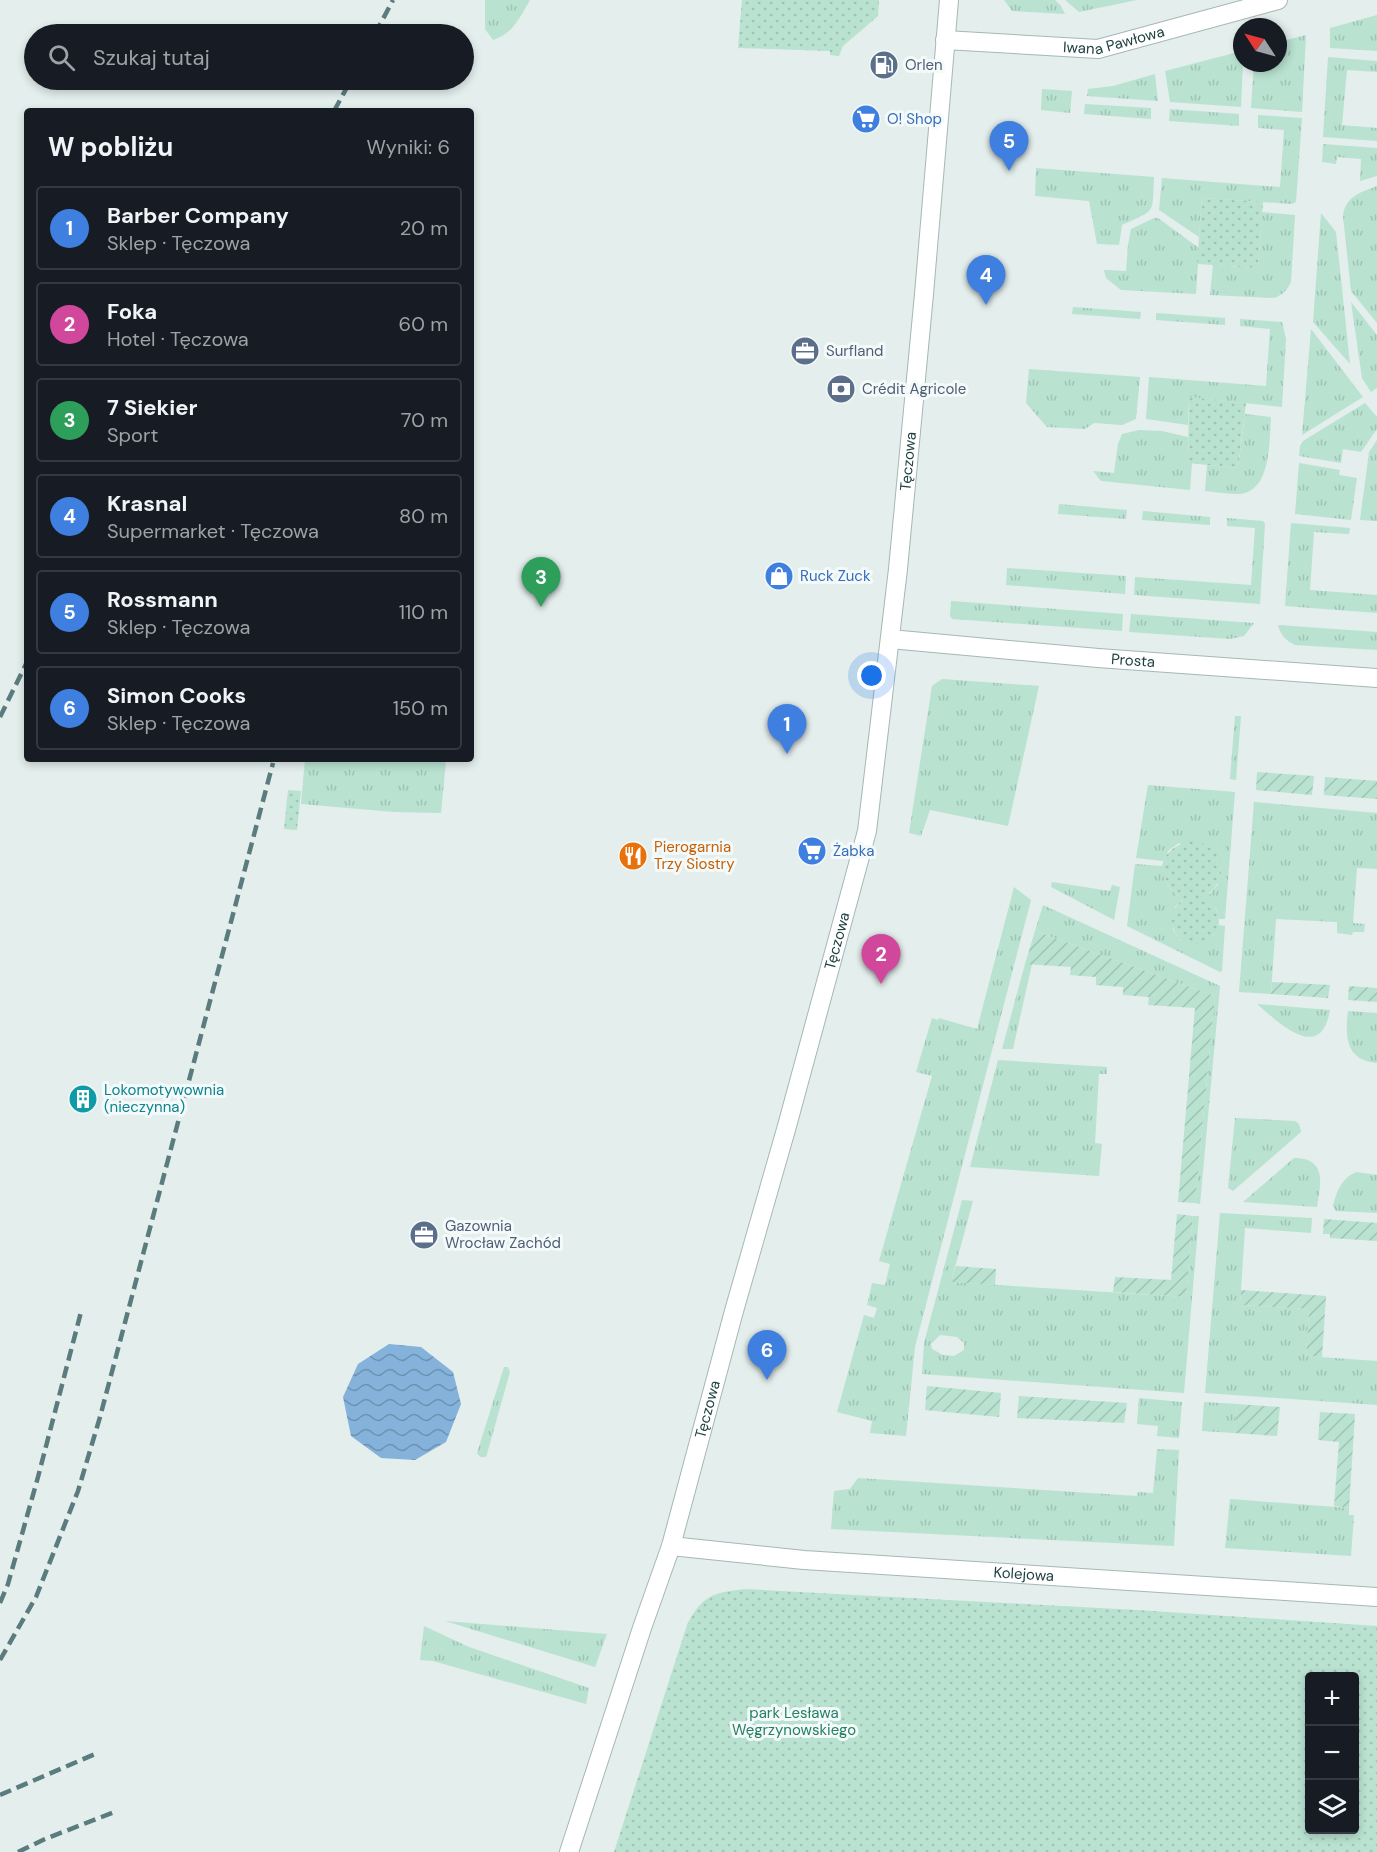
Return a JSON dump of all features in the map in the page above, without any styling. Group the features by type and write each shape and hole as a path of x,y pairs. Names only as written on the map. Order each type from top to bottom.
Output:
{"street":[{"name":"Tęczowa","path":"569,1852 642,1628 672,1546 734,1311 867,831 890,639 924,294 949,0"},
{"name":"Iwana Pawłowa","path":"945,40 1098,49 1278,0"},
{"name":"Prosta","path":"890,639 1098,658 1377,678"},
{"name":"Kolejowa","path":"672,1546 804,1560 1377,1597"}],"green space":[{"path":"485,0 530,0 511,29 493,40 485,29"},
{"path":"742,0 879,0 878,16 843,46 839,56 830,55 830,51 738,48"},
{"path":"1004,0 1055,0 1065,14 1012,11"},
{"path":"1065,0 1137,0 1079,12"},
{"path":"1377,15 1377,51 1330,48 1330,28"},
{"path":"1306,35 1302,112 1251,108 1253,72 1287,72 1287,40"},
{"path":"1233,53 1233,72 1243,72 1241,107 1170,102 1165,71"},
{"path":"1328,57 1377,61 1377,72 1347,70 1342,125 1377,128 1377,141 1323,137"},
{"path":"1155,74 1158,101 1087,96 1088,89 1113,86"},
{"path":"1042,89 1072,91 1070,113 1041,110"},
{"path":"1085,104 1151,108 1151,119 1084,114"},
{"path":"1170,109 1239,114 1239,126 1169,121"},
{"path":"1258,115 1302,118 1296,202 1292,204 1202,198 1199,237 1159,210 1162,178 1280,187 1284,130 1258,128"},
{"path":"1323,144 1377,148 1377,176 1360,181 1361,159 1337,157 1336,164 1322,162"},
{"path":"1036,168 1154,177 1152,205 1147,213 1122,225 1119,245 1097,244 1089,201 1035,196"},
{"path":"1377,186 1377,323 1351,291 1343,216 1344,209 1351,199"},
{"path":"1202,198 1263,202 1258,268 1197,264"},
{"path":"1262,212 1295,215 1291,282 1288,287 1274,298 1210,295 1213,265 1258,268"},
{"path":"1321,213 1336,232 1350,364 1313,322"},
{"path":"1158,218 1199,248 1196,294 1121,290 1106,278 1104,270 1126,271 1131,229"},
{"path":"1351,302 1377,335 1377,388 1371,392 1362,378"},
{"path":"1073,307 1141,312 1140,319 1072,314"},
{"path":"1156,313 1225,318 1225,325 1156,320"},
{"path":"1240,319 1282,322 1286,339 1282,407 1189,397 1188,425 1146,419 1149,377 1266,386 1270,329 1240,326"},
{"path":"1311,329 1363,397 1302,435"},
{"path":"1029,369 1140,377 1136,419 1122,425 1094,423 1085,429 1047,427 1026,403"},
{"path":"1189,397 1246,403 1238,468 1188,463"},
{"path":"1365,403 1377,417 1377,429 1361,452 1343,449 1341,463 1299,456 1303,441"},
{"path":"1245,414 1271,417 1269,451 1263,475 1250,491 1239,494 1205,491 1207,465 1238,468"},
{"path":"1139,430 1162,431 1188,437 1188,462 1192,463 1190,490 1101,481 1093,471 1114,473 1118,444 1122,434"},
{"path":"1377,440 1377,521 1360,520 1369,452"},
{"path":"1299,463 1340,470 1339,475 1357,478 1351,520 1295,514"},
{"path":"1059,504 1127,510 1126,519 1058,514"},
{"path":"1143,511 1210,517 1210,525 1142,520"},
{"path":"1227,518 1263,521 1265,524 1260,604 1134,595 1135,577 1251,585 1255,528 1227,526"},
{"path":"1291,523 1350,528 1349,534 1314,532 1310,590 1377,595 1377,613 1285,606"},
{"path":"1007,568 1126,576 1125,594 1006,585"},
{"path":"951,601 1123,614 1122,631 952,619 950,616"},
{"path":"1131,614 1254,623 1244,636 1230,639 1129,632"},
{"path":"1278,625 1377,632 1377,650 1295,645 1284,637"},
{"path":"942,679 1039,686 1008,826 930,810 921,836 909,833 932,686"},
{"path":"1235,716 1241,716 1236,780 1230,779"},
{"path":"305,762 446,762 441,813 394,812 301,804"},
{"path":"1257,772 1314,776 1312,795 1256,790"},
{"path":"1325,777 1377,781 1377,799 1324,795"},
{"path":"1148,785 1235,792 1225,919 1219,919 1216,908 1183,899 1175,907 1173,930 1180,940 1214,936 1219,925 1225,926 1222,971 1220,972 1127,926 1135,864 1163,866 1166,883 1178,896 1210,894 1218,884 1179,843 1169,850 1163,861 1136,858"},
{"path":"288,790 301,791 297,830 284,829"},
{"path":"1254,802 1377,813 1377,869 1357,868 1353,923 1365,924 1364,932 1353,932 1352,935 1337,933 1337,922 1276,919 1271,994 1239,992"},
{"path":"1191,841 1209,846 1221,863 1218,882 1204,897 1216,909 1219,925 1209,939 1193,944 1185,942 1173,927 1174,911 1183,899 1167,883 1162,866 1170,851"},
{"path":"1052,882 1110,891 1112,885 1120,887 1114,920 1051,887"},
{"path":"1014,887 1031,900 915,1347 906,1436 870,1433 872,1421 837,1412 864,1315 874,1318 877,1308 867,1305 872,1283 885,1285 890,1264 879,1261 932,1076 916,1072 932,1018 977,1029"},
{"path":"1043,905 1220,986 1200,1204 1195,1203 1215,996 1035,931"},
{"path":"1035,931 1215,996 1195,1203 1178,1202 1195,1008 1148,1005 1149,997 1123,995 1123,987 1096,985 1096,977 1070,975 1071,967 1025,964"},
{"path":"1025,964 1032,964 1013,1049 1002,1049"},
{"path":"1272,982 1330,985 1328,998 1271,994"},
{"path":"1349,986 1377,988 1377,1002 1348,1000"},
{"path":"1257,1004 1330,1010 1325,1026 1318,1035 1309,1037 1287,1028"},
{"path":"1348,1011 1377,1013 1377,1063 1359,1057 1349,1045"},
{"path":"998,1060 1107,1067 1107,1074 1099,1074 1095,1143 1102,1144 1099,1176 970,1167"},
{"path":"1235,1118 1295,1121 1299,1124 1301,1132 1233,1191 1228,1188"},
{"path":"1294,1158 1305,1159 1317,1167 1320,1189 1317,1207 1243,1202"},
{"path":"1357,1172 1377,1175 1377,1213 1336,1211 1333,1206 1340,1186 1347,1177"},
{"path":"962,1200 973,1201 951,1282 1186,1297 1193,1216 1199,1216 1184,1393 922,1374 924,1343","holes":["940,1335 957,1337 964,1343 964,1350 954,1356 943,1355 932,1349 931,1344"]},
{"path":"1220,1213 1312,1218 1311,1233 1245,1228 1240,1305 1309,1309 1306,1356 1377,1361 1377,1405 1205,1393"},
{"path":"1177,1214 1193,1216 1186,1297 1113,1292 1115,1277 1171,1280"},
{"path":"1324,1219 1377,1223 1377,1241 1330,1238 1330,1234 1323,1234"},
{"path":"956,1266 996,1269 995,1285 951,1282"},
{"path":"1241,1290 1326,1296 1322,1357 1306,1356 1309,1309 1240,1305"},
{"path":"504,1367 508,1367 510,1372 486,1457 480,1457 477,1453"},
{"path":"927,1386 1001,1393 999,1417 925,1410"},
{"path":"1019,1396 1127,1403 1124,1423 1017,1418"},
{"path":"1139,1398 1182,1402 1179,1438 1157,1436 1158,1426 1137,1424"},
{"path":"1204,1402 1237,1404 1234,1433 1202,1431"},
{"path":"1237,1404 1280,1407 1277,1436 1234,1433"},
{"path":"1320,1412 1355,1414 1349,1508 1334,1506 1339,1442 1318,1440"},
{"path":"1157,1449 1179,1450 1174,1546 831,1529 834,1491 850,1489 858,1478 1137,1496 1138,1492 1153,1493"},
{"path":"1230,1499 1349,1508 1349,1515 1354,1515 1351,1556 1225,1548"},
{"name":"park Lesława Węgrzynowskiego","path":"745,1589 1137,1610 1377,1626 1377,1852 614,1852 687,1625 698,1607 717,1594"},
{"path":"445,1621 607,1634 595,1667"},
{"path":"424,1626 469,1647 589,1688 586,1704 433,1661 420,1660"}],"water":[{"path":"389,1344 421,1347 453,1372 461,1404 446,1442 415,1460 381,1458 351,1436 343,1397 358,1364"}],"railway":[{"path":"380,24 393,0"},
{"path":"336,108 346,90"},
{"path":"0,717 24,668"},
{"path":"0,1660 36,1597 78,1491 100,1417 273,763"},
{"path":"0,1603 8,1584 38,1477 81,1312"},
{"path":"0,1795 95,1754"},
{"path":"18,1852 117,1811"}],"place":[{"name":"Orlen","path":"884,65"},
{"name":"O! Shop","path":"866,119"},
{"name":"Rossmann","path":"1009,171"},
{"name":"Krasnal","path":"986,305"},
{"name":"Surfland","path":"805,351"},
{"name":"Crédit Agricole","path":"841,389"},
{"name":"Ruck Zuck","path":"779,576"},
{"name":"7 Siekier","path":"541,607"},
{"name":"Barber Company","path":"787,754"},
{"name":"Żabka","path":"812,851"},
{"name":"Pierogarnia Trzy Siostry","path":"633,856"},
{"name":"Foka","path":"881,984"},
{"name":"Lokomotywownia (nieczynna)","path":"83,1099"},
{"name":"Gazownia Wrocław Zachód","path":"424,1235"},
{"name":"Simon Cooks","path":"767,1380"}]}
